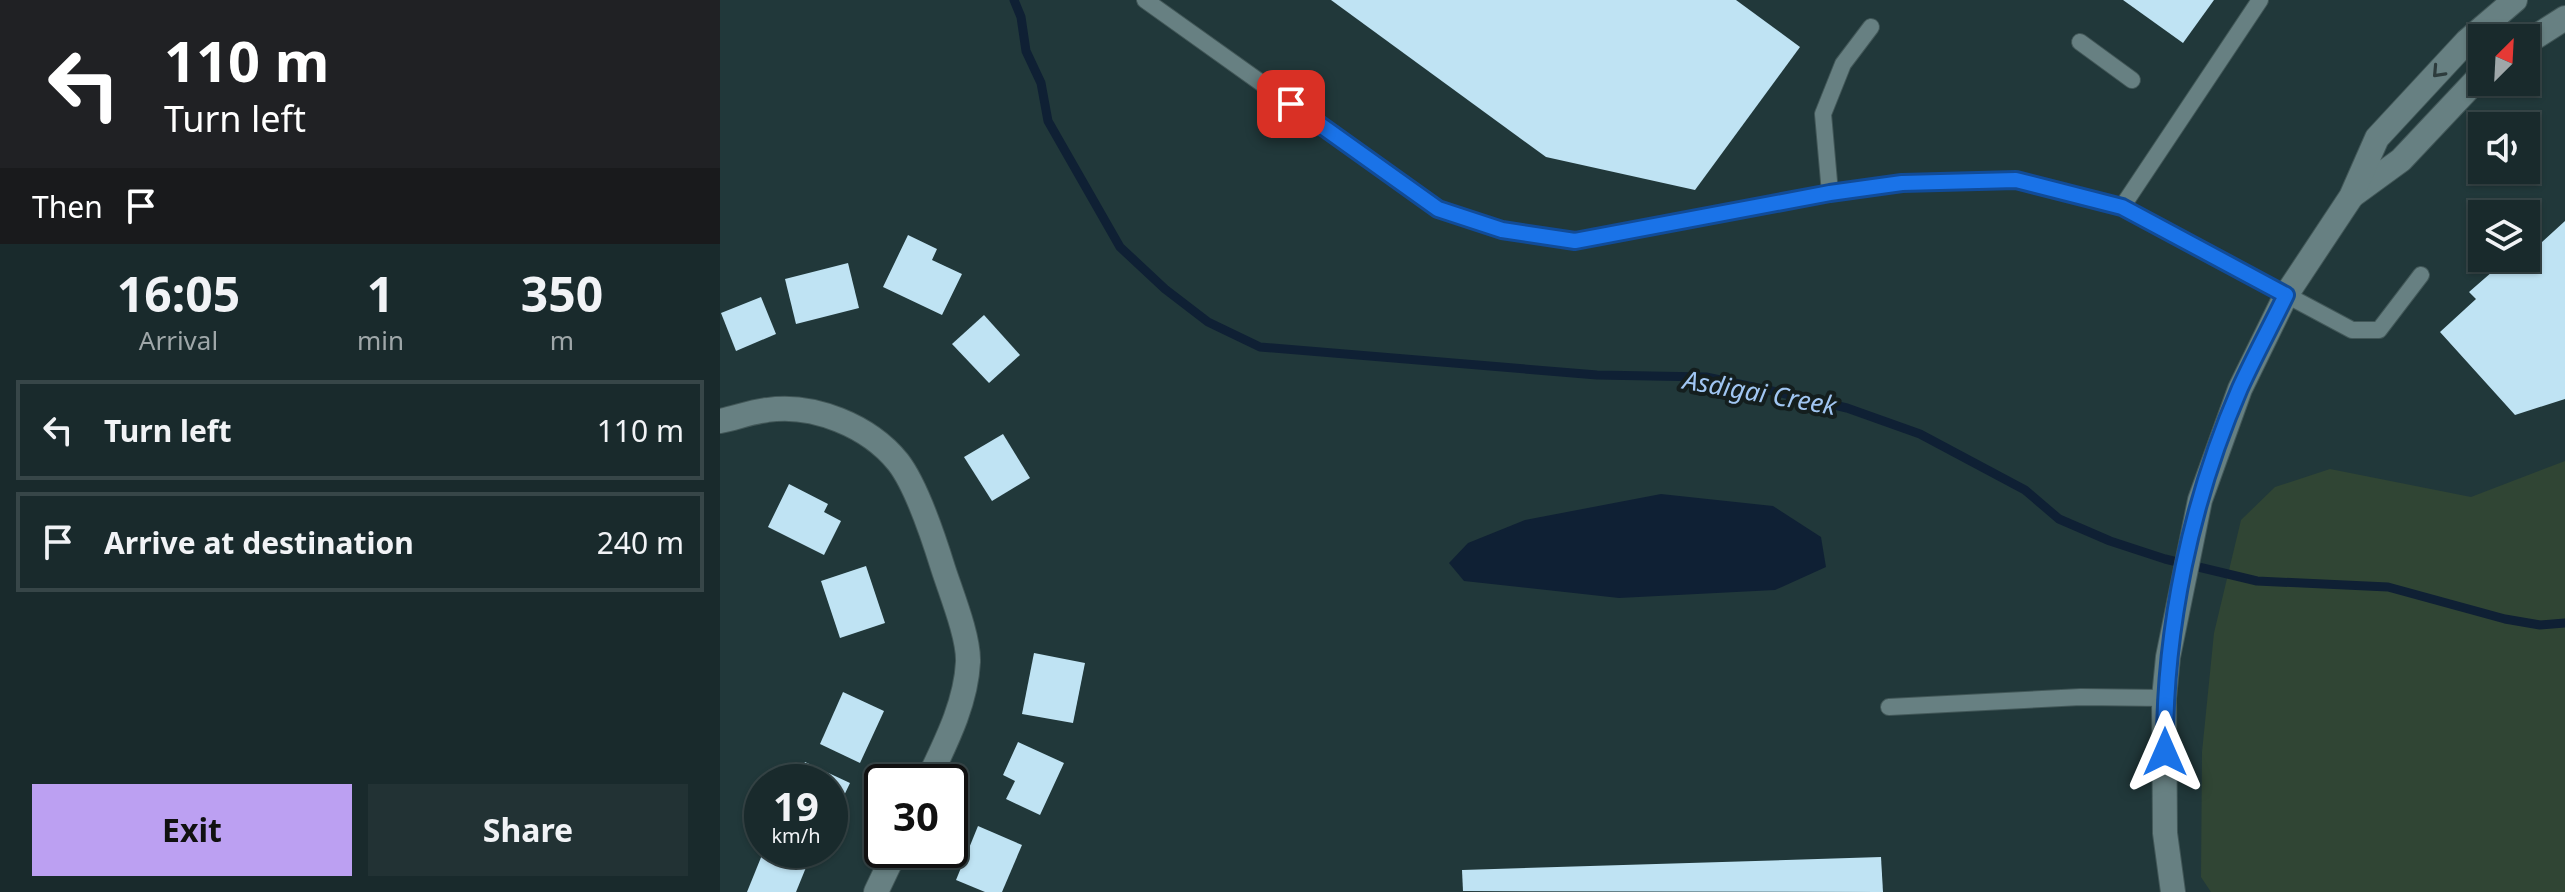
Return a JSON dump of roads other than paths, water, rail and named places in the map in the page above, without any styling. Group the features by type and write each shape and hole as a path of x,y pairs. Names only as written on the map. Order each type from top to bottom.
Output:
{"street":[{"path":"2173,892 2165,833 2164,698 2168,657 2200,500 2240,389 2286,295 2351,197 2377,138 2467,41 2515,0"},
{"path":"2540,26 2565,4"},
{"path":"2540,32 2565,18"},
{"path":"2351,197 2401,160 2468,89"},
{"path":"720,421 791,408 827,415 861,431 884,447 900,465 939,555 968,658 958,710 935,764"},
{"path":"876,892 887,868"}],"lane":[{"path":"1145,0 1438,209 1502,230 1575,241 1830,193 1902,183 2016,180 2122,207 2352,330 2379,330 2421,275"},
{"path":"2122,207 2260,0"},
{"path":"1830,193 1823,114 1843,64 1871,27"},
{"path":"2080,42 2132,80"},
{"path":"1889,707 2081,697 2164,698"}],"water":[{"path":"1661,494 1773,506 1821,537 1826,567 1775,590 1619,598 1464,581 1449,563 1468,543 1525,520"}],"waterway":[{"name":"Asdigai Creek","path":"1014,0 1021,17 1026,51 1041,83 1048,121 1120,247 1165,289 1208,322 1260,347 1597,375 1706,377 1847,408 1920,434 2025,490 2059,519 2110,541 2165,559 2257,581 2388,587 2505,619 2540,625 2565,623"}]}
